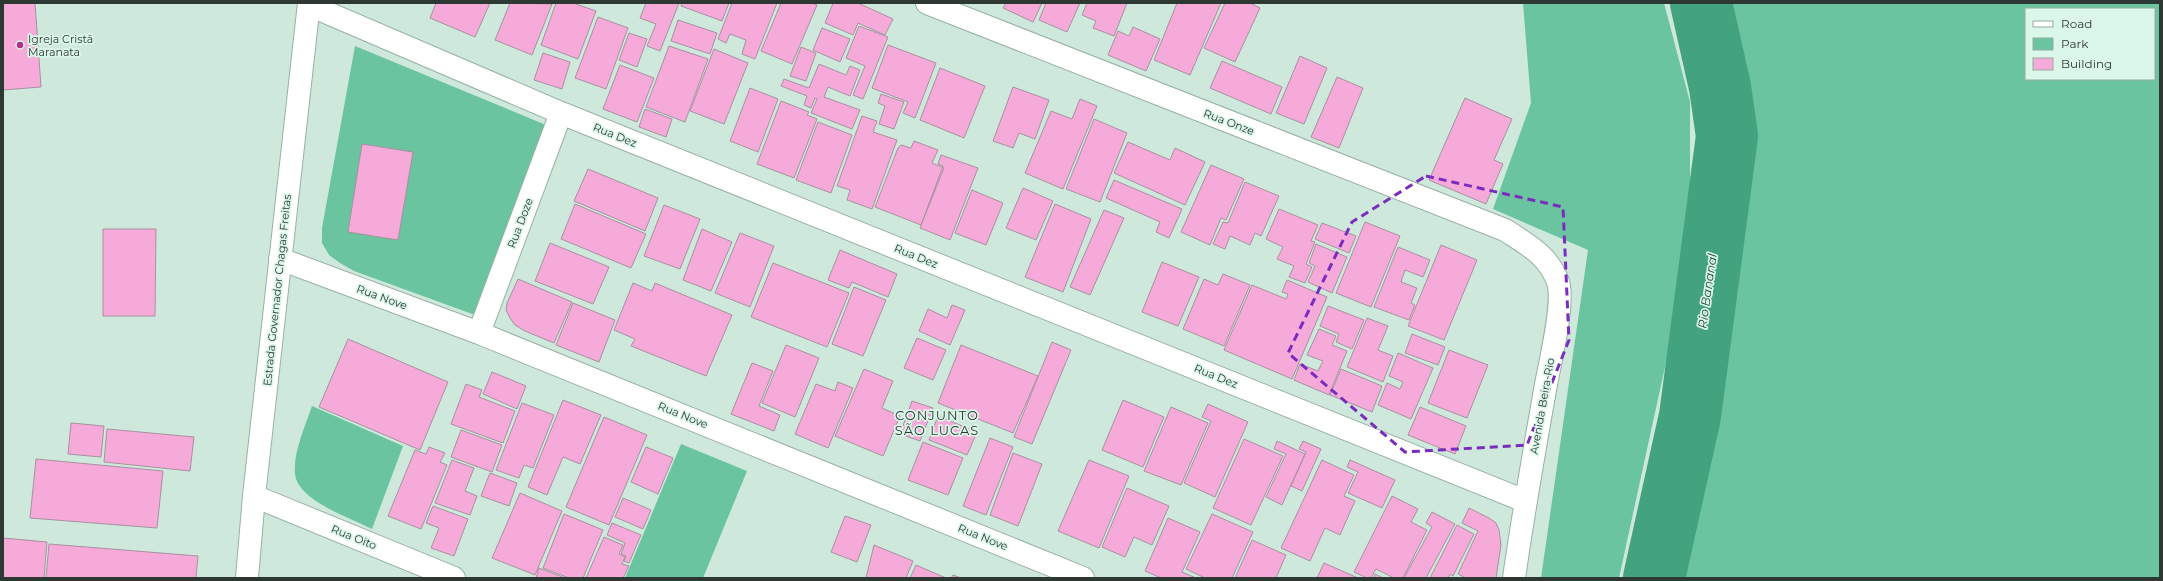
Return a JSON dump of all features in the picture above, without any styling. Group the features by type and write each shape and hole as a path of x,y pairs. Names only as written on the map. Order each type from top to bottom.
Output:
{"street":[{"name":"Rua Onze","path":"927,3 1505,230 1529,245"},
{"name":"Rua Dez","path":"309,4 562,113 1525,500"},
{"name":"Estrada Governador Chagas Freitas","path":"247,578 254,496 309,4"},
{"name":"Rua Doze","path":"479,332 562,113"},
{"name":"Avenida Beira-Rio","path":"1514,578 1525,500 1558,316 1558,284 1550,264 1529,245"},
{"name":"Rua Nove","path":"280,259 479,332 1083,578"},
{"name":"Rua Oito","path":"254,496 454,578"}],"highlighted area":[{"path":"1426,176 1563,207 1569,340 1527,445 1405,452 1288,353 1352,222"}],"green space":[{"path":"1523,3 1664,3 1690,102 1690,201 1678,307 1619,578 1541,578 1588,250 1493,209 1531,103"},
{"path":"1726,3 2160,3 2160,578 1677,578 1706,449 1744,223 1753,160 1744,99"},
{"path":"355,46 546,125 475,315 354,271 329,255 322,243 322,228"},
{"path":"312,406 403,446 372,529 327,508 305,492 298,484 295,474 296,457 300,440"},
{"path":"681,444 747,471 703,578 625,578"}],"building":[{"name":"Igreja Cristã Maranata","path":"3,3 35,3 41,87 3,90"},
{"path":"436,3 490,3 475,37 430,18"},
{"path":"510,3 552,4 532,55 495,40"},
{"path":"556,3 573,3 596,11 578,59 541,45"},
{"path":"646,3 679,3 660,51 647,46 656,24 640,18"},
{"path":"682,3 729,3 722,21 681,6"},
{"path":"732,3 777,3 755,59 742,54 746,40 730,34 726,43 718,39"},
{"path":"781,3 812,3 817,5 792,64 761,51"},
{"path":"833,3 858,3 893,19 885,35 858,23 853,35 825,23"},
{"path":"1006,3 1042,3 1033,22 1003,8"},
{"path":"1046,3 1080,3 1067,32 1039,20"},
{"path":"1087,3 1127,3 1114,36 1093,28 1096,21 1082,15"},
{"path":"1177,3 1221,3 1190,75 1154,60"},
{"path":"1225,3 1250,3 1260,8 1235,62 1204,48"},
{"path":"598,17 628,28 606,89 575,78"},
{"path":"678,20 717,33 710,54 671,41"},
{"path":"859,26 888,37 863,99 853,95 865,66 846,58"},
{"path":"1133,27 1160,39 1146,71 1108,55 1118,31 1129,36"},
{"path":"822,28 850,39 840,62 813,50"},
{"path":"629,33 647,39 637,67 619,60"},
{"path":"888,45 936,63 915,118 903,113 908,102 872,88"},
{"path":"669,46 708,59 685,122 646,107"},
{"path":"801,47 816,53 806,81 790,76"},
{"path":"714,49 748,63 724,124 690,111"},
{"path":"543,53 570,62 562,89 534,80"},
{"path":"1300,56 1327,68 1304,124 1276,113"},
{"path":"1222,61 1282,87 1271,114 1210,88"},
{"path":"819,64 846,75 850,66 860,70 850,96 828,87 824,97 860,110 852,129 811,113 817,99 815,98 811,108 804,105 807,96 781,86 784,79 809,88"},
{"path":"620,65 654,78 637,122 603,109"},
{"path":"940,68 985,86 964,138 920,120"},
{"path":"1337,77 1363,88 1339,148 1311,137"},
{"path":"1013,87 1049,100 1035,139 1019,133 1013,148 993,141"},
{"path":"750,88 778,99 758,152 730,141"},
{"path":"881,94 904,102 894,129 879,124 885,106 878,103"},
{"path":"1465,98 1512,119 1494,160 1503,164 1486,204 1429,180"},
{"path":"1080,99 1097,106 1063,189 1025,173 1051,111 1072,119"},
{"path":"781,101 809,112 807,115 817,119 794,178 757,164"},
{"path":"645,109 672,119 666,137 639,127"},
{"path":"862,116 877,121 873,132 897,140 872,209 847,200 850,190 837,186"},
{"path":"1094,119 1127,133 1100,202 1066,189"},
{"path":"818,122 852,135 831,193 796,180"},
{"path":"914,141 938,150 932,163 944,168 921,225 875,207 898,148 901,145 911,148"},
{"path":"1128,142 1170,160 1175,148 1205,162 1185,205 1114,173"},
{"path":"362,144 413,152 398,240 348,232"},
{"path":"941,155 978,168 950,240 920,228 943,166 938,164"},
{"path":"1211,165 1244,179 1226,220 1221,218 1210,245 1181,232"},
{"path":"588,169 658,198 645,231 574,201"},
{"path":"1114,180 1182,209 1169,238 1156,232 1160,222 1106,198"},
{"path":"1245,182 1279,196 1261,236 1255,233 1250,245 1230,236 1225,249 1213,244 1223,222 1228,223"},
{"path":"1023,188 1053,201 1036,240 1006,228"},
{"path":"972,190 1003,203 986,245 955,233"},
{"path":"575,204 646,234 631,268 561,239"},
{"path":"1055,204 1091,219 1063,292 1025,277"},
{"path":"664,205 700,219 680,269 644,256"},
{"path":"1279,209 1318,225 1311,241 1315,242 1306,264 1312,267 1305,283 1289,277 1294,266 1277,259 1283,247 1266,239"},
{"path":"1104,210 1124,218 1090,295 1070,287"},
{"path":"1365,222 1400,236 1371,307 1336,293"},
{"path":"1322,223 1356,236 1349,253 1315,239"},
{"path":"103,229 156,229 155,316 103,316"},
{"path":"702,229 732,242 711,291 683,280"},
{"path":"740,233 774,246 750,307 715,293"},
{"path":"550,243 609,267 593,304 535,281"},
{"path":"1316,244 1347,257 1332,293 1308,282 1315,266 1309,263"},
{"path":"1441,245 1477,260 1444,340 1408,326"},
{"path":"1398,247 1430,260 1423,277 1405,270 1401,282 1417,288 1411,303 1415,305 1409,320 1374,307"},
{"path":"840,250 897,274 888,297 852,282 849,288 828,280"},
{"path":"1162,262 1199,277 1178,326 1142,312"},
{"path":"773,263 849,293 827,347 751,317"},
{"path":"1223,274 1250,285 1224,346 1183,329 1204,279 1218,285"},
{"path":"518,279 572,302 554,343 525,331 515,325 510,318 506,310 507,303"},
{"path":"1287,280 1327,297 1292,379 1224,350 1252,285 1286,299 1288,294 1282,292"},
{"path":"633,283 652,291 655,283 732,315 706,376 631,346 635,339 614,330"},
{"path":"854,287 886,300 863,356 832,344"},
{"path":"573,303 615,320 599,362 556,345"},
{"path":"952,305 965,310 950,345 919,331 928,309 947,318"},
{"path":"1328,306 1364,320 1352,349 1336,342 1339,334 1320,326"},
{"path":"1367,318 1388,326 1378,350 1393,356 1383,382 1347,367"},
{"path":"1319,329 1336,336 1332,345 1347,351 1329,395 1294,380 1300,364 1318,371 1323,361 1307,355"},
{"path":"1412,334 1445,347 1438,365 1405,353"},
{"path":"917,338 946,350 933,380 904,368"},
{"path":"348,339 448,382 420,450 319,407"},
{"path":"1052,342 1071,350 1032,444 1014,437"},
{"path":"786,345 819,358 795,417 762,403"},
{"path":"961,345 1038,376 1013,433 938,403"},
{"path":"1449,350 1488,365 1467,418 1428,403"},
{"path":"1398,353 1433,368 1411,419 1378,405 1387,383 1400,389 1403,382 1389,376"},
{"path":"752,363 773,371 759,406 780,415 774,431 731,414"},
{"path":"864,369 893,381 882,408 900,416 883,456 835,436"},
{"path":"1341,369 1382,386 1372,412 1330,395"},
{"path":"492,372 526,386 517,409 483,394"},
{"path":"838,382 853,388 828,448 795,434 816,384 835,391"},
{"path":"466,384 482,390 479,397 515,411 503,443 451,424"},
{"path":"563,400 601,415 580,464 563,457 547,495 528,487"},
{"path":"1123,400 1164,417 1143,467 1102,450"},
{"path":"912,401 933,408 920,441 900,434"},
{"path":"522,403 554,415 533,468 524,465 519,478 496,470"},
{"path":"1208,404 1248,422 1215,497 1184,483 1211,421 1202,417"},
{"path":"1171,407 1208,423 1181,485 1144,471"},
{"path":"1420,407 1466,426 1455,454 1408,435"},
{"path":"938,416 977,432 967,455 929,440"},
{"path":"604,417 647,435 609,525 566,507"},
{"path":"71,423 104,426 101,457 68,454"},
{"path":"107,429 194,437 190,471 104,462"},
{"path":"461,430 502,445 492,472 451,457"},
{"path":"990,438 1013,447 986,515 963,506"},
{"path":"1244,439 1283,456 1251,525 1213,508"},
{"path":"1277,441 1305,454 1282,505 1266,497 1286,454 1274,449"},
{"path":"1303,441 1321,449 1302,491 1291,486 1306,452 1299,449"},
{"path":"923,442 963,458 948,495 908,480"},
{"path":"429,447 445,453 440,462 447,465 421,529 388,516 415,450 426,454"},
{"path":"646,447 673,458 658,494 631,482"},
{"path":"1013,453 1042,464 1018,526 990,515"},
{"path":"36,459 163,471 157,528 30,518"},
{"path":"452,460 474,468 465,491 477,496 470,515 435,503"},
{"path":"1089,460 1129,476 1099,548 1058,531"},
{"path":"1322,460 1354,475 1344,496 1355,501 1340,535 1325,528 1310,561 1281,548"},
{"path":"1350,460 1395,480 1382,508 1348,493 1358,472 1347,467"},
{"path":"490,473 517,483 509,506 481,496"},
{"path":"1127,488 1169,506 1152,545 1134,537 1125,557 1102,547"},
{"path":"520,493 562,511 535,575 492,558"},
{"path":"1392,496 1418,509 1411,522 1427,530 1403,578 1394,578 1376,569 1371,578 1367,578 1354,572"},
{"path":"623,498 651,510 643,529 615,517"},
{"path":"433,506 468,519 454,556 431,548 439,528 426,523"},
{"path":"1469,508 1496,523 1499,530 1501,545 1496,578 1466,578 1458,574 1478,531 1462,523"},
{"path":"1432,512 1455,524 1426,578 1404,578 1432,527 1426,523"},
{"path":"564,514 603,530 583,578 569,578 543,568"},
{"path":"1212,514 1253,532 1232,578 1205,578 1186,569"},
{"path":"845,516 871,525 857,562 831,552"},
{"path":"1168,518 1200,532 1182,572 1196,578 1161,578 1145,571"},
{"path":"612,523 641,535 629,563 624,561 626,556 621,554 625,543 607,535"},
{"path":"1457,525 1474,534 1453,576 1450,574 1448,578 1430,578"},
{"path":"604,537 623,545 619,554 625,557 622,564 629,566 623,578 586,578"},
{"path":"3,538 47,542 44,578 3,578"},
{"path":"1252,540 1286,555 1276,578 1235,578"},
{"path":"49,544 198,556 196,578 46,578"},
{"path":"874,545 913,561 906,578 866,578"},
{"path":"1324,563 1358,578 1317,578"},
{"path":"916,565 946,578 910,578"},
{"path":"539,568 565,578 536,578"},
{"path":"1375,574 1383,578 1374,578"},
{"path":"953,575 961,578 951,578"}],"waterway":[{"name":"Rio Bananal","path":"1654,578 1690,416 1727,136 1720,87 1701,3"}],"place":[{"name":"Igreja Cristã Maranata","path":"20,45"}],"district":[{"name":"CONJUNTO SÃO LUCAS","path":"937,422"}]}
